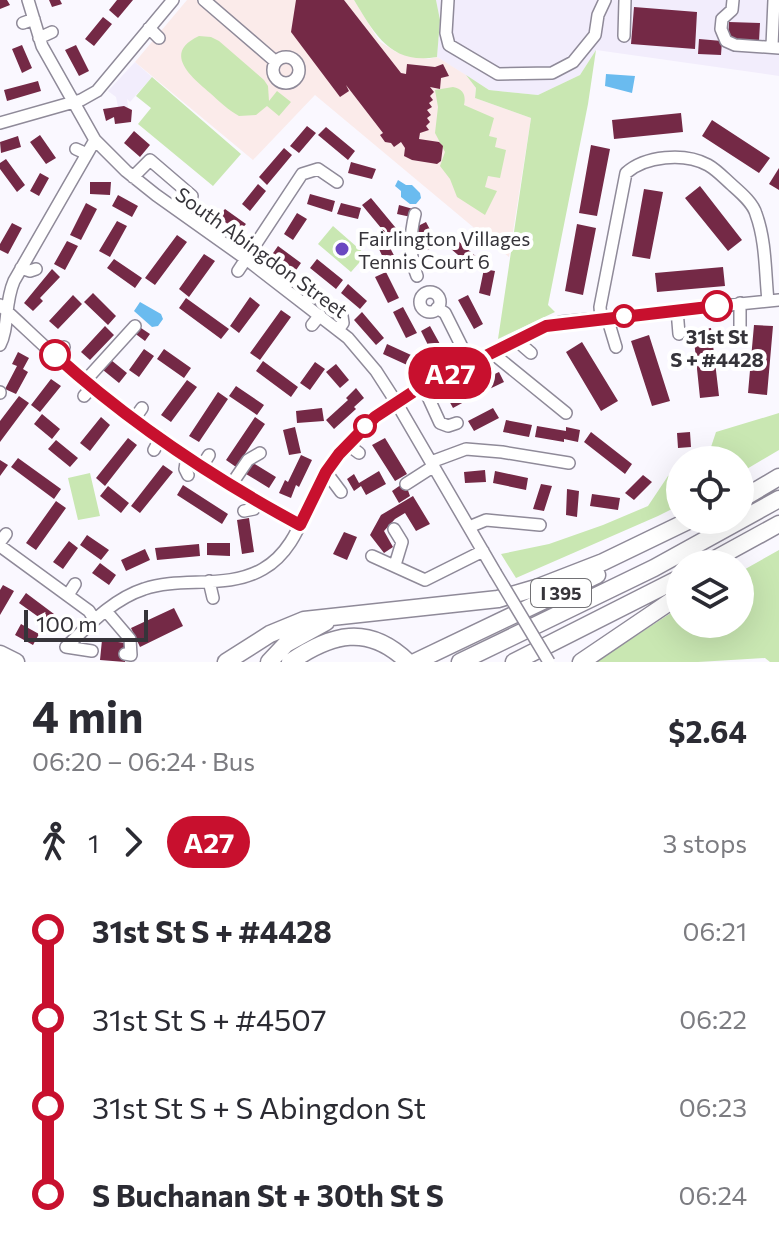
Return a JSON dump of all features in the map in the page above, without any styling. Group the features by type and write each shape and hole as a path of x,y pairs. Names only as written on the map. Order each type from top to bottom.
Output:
{"highway":[{"path":"754,489 779,476"},
{"path":"460,662 654,568 779,499"},
{"path":"732,550 779,524"},
{"path":"226,662 270,634 304,620 498,599 603,562 666,532"},
{"path":"752,550 779,533"},
{"name":"I 395","path":"415,662 478,634 677,534"},
{"name":"I 395","path":"514,662 666,585"},
{"path":"581,662 666,604"},
{"path":"269,662 295,638 342,615"},
{"path":"290,662 319,643 340,637 379,641 396,650 408,662"},
{"path":"0,654 16,662"}],"street":[{"name":"South Abingdon Street","path":"28,0 28,21 95,140 165,209 246,259 305,303 338,330 376,371 549,662"},
{"path":"0,123 53,113 97,91 173,0"},
{"path":"204,0 276,62"},
{"path":"448,0 446,33 449,45 498,74 530,74 552,73 573,62 595,35 604,0"},
{"path":"624,36 625,0"},
{"path":"733,0 732,10 722,19 721,29 726,41 735,45 775,47 774,0"},
{"path":"149,28 159,38"},
{"path":"39,38 52,32"},
{"path":"0,345 5,329 2,307 48,221 75,186 81,152 95,140"},
{"path":"92,651 66,647 94,619 130,595 149,588 246,576 276,560 291,544 334,451 347,444 375,417 423,386 546,326 604,318 773,300 756,210 708,165 688,158 672,158 637,162 626,173 600,307 604,318 616,347"},
{"path":"133,177 150,160 192,196"},
{"path":"238,271 302,174 318,169 337,182"},
{"path":"415,214 412,263 417,276"},
{"path":"36,215 48,221"},
{"path":"21,268 36,269"},
{"path":"305,303 312,292 342,316 343,323 338,330"},
{"path":"740,303 740,326"},
{"path":"2,307 60,351 89,384 139,413 161,437 187,456 206,461 231,485 300,525"},
{"path":"437,308 445,313 470,363"},
{"path":"677,310 679,334"},
{"path":"312,325 320,315"},
{"path":"84,396 89,384 135,326"},
{"path":"516,340 531,353"},
{"path":"491,352 566,413"},
{"path":"423,386 440,423 448,426 457,423"},
{"path":"154,450 161,437"},
{"path":"347,444 359,453"},
{"path":"406,484 432,464 466,449 569,463"},
{"path":"231,485 248,460 260,453"},
{"path":"187,456 185,469 188,475"},
{"path":"326,472 341,492"},
{"path":"244,511 254,509 258,502"},
{"path":"469,527 486,520 540,525"},
{"path":"394,529 402,542 395,565"},
{"path":"2,546 89,611 94,619"},
{"path":"372,556 395,565 419,580 425,580 483,551"},
{"path":"205,569 211,581 213,598"},
{"path":"149,588 150,574"},
{"path":"68,595 75,584"},
{"path":"106,611 133,639 131,655 125,654"}],"shaded area":[{"path":"187,0 354,0 379,41 396,52 428,59 437,57 466,75 476,88 475,98 531,118 509,257 315,95 253,160 135,62"},
{"path":"436,0 779,0 779,76 596,50 580,75 538,95 489,90 437,57 440,20"},
{"path":"135,62 152,77 130,102 127,99 128,107 118,107 116,97 108,91"}],"green space":[{"path":"354,0 436,0 440,20 437,57 407,56 396,51 377,35"},
{"path":"199,36 219,41 264,80 268,86 269,101 277,91 291,102 279,116 267,106 256,115 239,116 231,111 195,80 184,65 182,50"},
{"path":"596,50 548,305 555,312 498,339 531,118 475,98 476,88 466,75 489,90 538,95 580,75"},
{"path":"152,77 241,154 213,186 138,124 151,108 136,96"},
{"path":"453,87 463,93 464,105 494,118 489,136 497,138 495,147 506,150 500,178 488,176 485,187 497,191 485,215 457,197 450,179 440,166 445,152 435,133 438,107 435,90"},
{"name":"Fairlington Villages Tennis Court 6","path":"333,226 366,255 351,272 318,244"},
{"path":"779,413 779,450 754,465 754,446 711,446 716,432"},
{"path":"90,473 100,516 78,520 68,478"},
{"path":"666,479 666,512 658,516 516,578 501,554 549,544 648,506"},
{"path":"779,550 779,662 770,662 765,658 698,662 596,662 666,616 666,638 754,638 754,564"}],"water":[{"path":"606,74 635,76 632,93 605,86"},
{"path":"398,180 412,185 420,193 421,198 416,204 410,204 401,197 401,191 395,186"},
{"path":"140,302 161,314 163,319 158,326 152,327 134,311"}],"building":[{"path":"0,0 7,0 10,5 0,9"},
{"path":"49,0 60,0 62,4 52,7"},
{"path":"117,0 133,0 118,18 109,10"},
{"path":"296,0 344,0 401,73 406,74 407,64 435,67 443,64 449,76 441,78 440,89 430,87 434,92 430,96 433,100 429,103 432,107 427,110 431,115 427,118 429,130 420,133 419,139 439,142 443,146 441,161 437,164 404,156 405,148 401,142 394,147 385,142 380,135 383,133 346,85 349,91 340,97 291,32"},
{"path":"634,7 697,12 695,49 631,44"},
{"path":"103,17 112,24 94,46 85,39"},
{"path":"729,22 760,23 759,41 728,39"},
{"path":"699,39 722,41 721,55 698,54"},
{"path":"22,45 32,68 22,73 12,49"},
{"path":"76,45 89,71 79,76 65,50"},
{"path":"38,81 41,91 7,101 4,90"},
{"path":"124,106 132,110 131,122 115,124 114,117 106,121 103,109"},
{"path":"681,113 683,132 614,139 612,120"},
{"path":"712,120 770,158 759,173 702,136"},
{"path":"307,126 316,133 299,153 290,146"},
{"path":"326,127 355,151 348,160 318,135"},
{"path":"134,131 150,145 140,157 124,143"},
{"path":"40,135 56,158 46,164 30,142"},
{"path":"18,136 21,147 1,153 0,142"},
{"path":"591,145 610,149 597,216 579,213"},
{"path":"284,148 292,155 267,185 259,177"},
{"path":"6,159 25,185 17,192 0,169 0,163"},
{"path":"351,162 376,169 372,179 348,173"},
{"path":"779,168 779,190 769,184"},
{"path":"40,173 49,178 39,196 30,191"},
{"path":"90,182 111,182 110,195 90,194"},
{"path":"258,184 266,191 250,211 242,204"},
{"path":"700,186 742,240 728,251 685,198"},
{"path":"644,189 663,192 650,259 632,256"},
{"path":"310,194 335,201 332,212 307,204"},
{"path":"118,195 138,206 132,217 112,206"},
{"path":"371,198 400,233 391,240 362,205"},
{"path":"86,203 97,209 81,240 70,235"},
{"path":"341,203 361,208 358,219 337,214"},
{"path":"399,205 413,209 411,217 397,214"},
{"path":"225,209 246,224 239,232 218,217"},
{"path":"297,213 307,219 293,240 284,234"},
{"path":"117,221 127,226 110,257 99,251"},
{"path":"426,222 438,245 428,250 416,227"},
{"path":"12,223 22,228 8,254 0,250 0,244"},
{"path":"577,224 596,228 583,295 565,291"},
{"path":"450,234 479,259 472,267 443,242"},
{"path":"177,235 187,242 155,285 145,278"},
{"path":"67,241 78,246 65,270 54,264"},
{"path":"387,242 399,265 389,270 378,247"},
{"path":"278,246 301,263 294,273 271,256"},
{"path":"204,254 215,261 189,297 179,289"},
{"path":"114,259 142,278 135,288 107,268"},
{"path":"317,259 343,280 336,289 310,268"},
{"path":"723,267 725,286 657,292 655,273"},
{"path":"52,269 60,277 40,298 43,301 33,311 24,303"},
{"path":"484,269 495,271 490,296 479,293"},
{"path":"386,272 399,298 388,303 375,277"},
{"path":"348,284 367,301 360,309 341,293"},
{"path":"93,293 116,316 108,325 84,302"},
{"path":"73,295 82,304 58,329 49,321"},
{"path":"468,295 483,324 474,329 458,300"},
{"path":"250,297 260,305 239,333 230,326"},
{"path":"186,298 229,329 221,339 179,308"},
{"path":"403,307 417,333 406,338 393,312"},
{"path":"281,310 291,317 260,360 250,353"},
{"path":"362,312 384,338 376,345 354,320"},
{"path":"754,325 773,326 767,395 748,393"},
{"path":"105,326 114,335 90,360 81,352"},
{"path":"138,326 150,334 145,341 133,332"},
{"path":"430,326 446,355 436,361 421,331"},
{"path":"711,328 719,396 700,398 693,330"},
{"path":"649,335 670,401 652,406 631,341"},
{"path":"582,342 618,401 601,411 566,352"},
{"path":"387,344 422,360 418,370 383,354"},
{"path":"144,349 154,356 139,377 129,370"},
{"path":"164,349 191,368 184,378 157,359"},
{"path":"18,352 29,358 23,369 28,372 16,394 5,389 17,366 12,364"},
{"path":"111,360 127,373 119,383 103,370"},
{"path":"263,361 298,387 291,397 256,371"},
{"path":"315,362 325,369 310,390 300,383"},
{"path":"336,364 349,380 340,388 326,372"},
{"path":"499,372 504,382 481,393 475,383"},
{"path":"51,379 61,386 40,412 31,405"},
{"path":"187,380 197,387 171,422 161,415"},
{"path":"236,386 264,405 257,415 229,396"},
{"path":"470,386 475,396 453,408 447,397"},
{"path":"356,388 364,398 334,429 326,420"},
{"path":"218,392 228,399 199,442 189,436"},
{"path":"19,396 29,403 0,442 0,421"},
{"path":"322,408 324,421 297,423 296,411"},
{"path":"493,408 499,418 474,431 468,421"},
{"path":"42,414 60,429 52,439 34,424"},
{"path":"101,417 110,425 90,451 80,443"},
{"path":"255,417 265,424 236,467 226,460"},
{"path":"506,420 532,425 529,437 503,432"},
{"path":"537,426 580,430 578,442 535,437"},
{"path":"295,427 301,453 289,455 283,430"},
{"path":"591,432 632,464 625,474 584,442"},
{"path":"690,432 691,446 678,446 677,433"},
{"path":"128,438 137,445 105,486 96,478"},
{"path":"385,438 407,474 395,481 372,445"},
{"path":"56,440 78,458 70,467 48,449"},
{"path":"301,455 312,460 291,498 279,493"},
{"path":"18,458 61,489 54,499 11,467"},
{"path":"0,460 8,465 0,476"},
{"path":"253,463 276,477 269,488 246,474"},
{"path":"163,465 173,472 140,513 131,506"},
{"path":"485,470 486,482 465,483 464,472"},
{"path":"379,471 386,484 366,495 361,486 354,491 347,479 354,474 359,483"},
{"path":"495,471 528,478 526,490 493,483"},
{"path":"643,475 652,482 634,500 625,493"},
{"path":"405,482 410,496 399,503 392,491"},
{"path":"541,484 552,486 544,511 533,509"},
{"path":"183,485 228,514 222,524 177,495"},
{"path":"108,486 129,503 121,513 100,496"},
{"path":"567,489 579,491 577,517 566,515"},
{"path":"592,494 620,498 618,510 590,506"},
{"path":"413,496 430,524 416,531 405,513 395,519 384,531 393,547 384,553 370,535 381,515"},
{"path":"56,501 66,508 36,550 26,543"},
{"path":"249,518 254,552 242,554 237,520"},
{"path":"344,532 357,537 347,560 333,554"},
{"path":"87,535 109,550 101,560 80,545"},
{"path":"69,541 78,548 63,569 53,562"},
{"path":"207,543 230,543 230,556 207,555"},
{"path":"199,544 200,556 157,560 155,548"},
{"path":"145,549 150,560 126,571 121,560"},
{"path":"100,563 116,575 109,585 92,573"},
{"path":"3,585 14,591 0,615 0,590"},
{"path":"26,593 54,614 47,623 19,603"},
{"path":"174,608 183,626 140,647 131,628"},
{"path":"21,624 39,634 33,645 15,635"},
{"path":"102,640 126,643 125,662 100,660"}],"bus line":[{"name":"A27","path":"55,355 85,381 187,456 300,525 326,472 339,454 375,417 413,392 546,326 717,306"}],"place":[{"name":"Fairlington Villages Tennis Court 6","path":"342,249"},
{"name":"31st St S + #4428","path":"717,306"}]}
